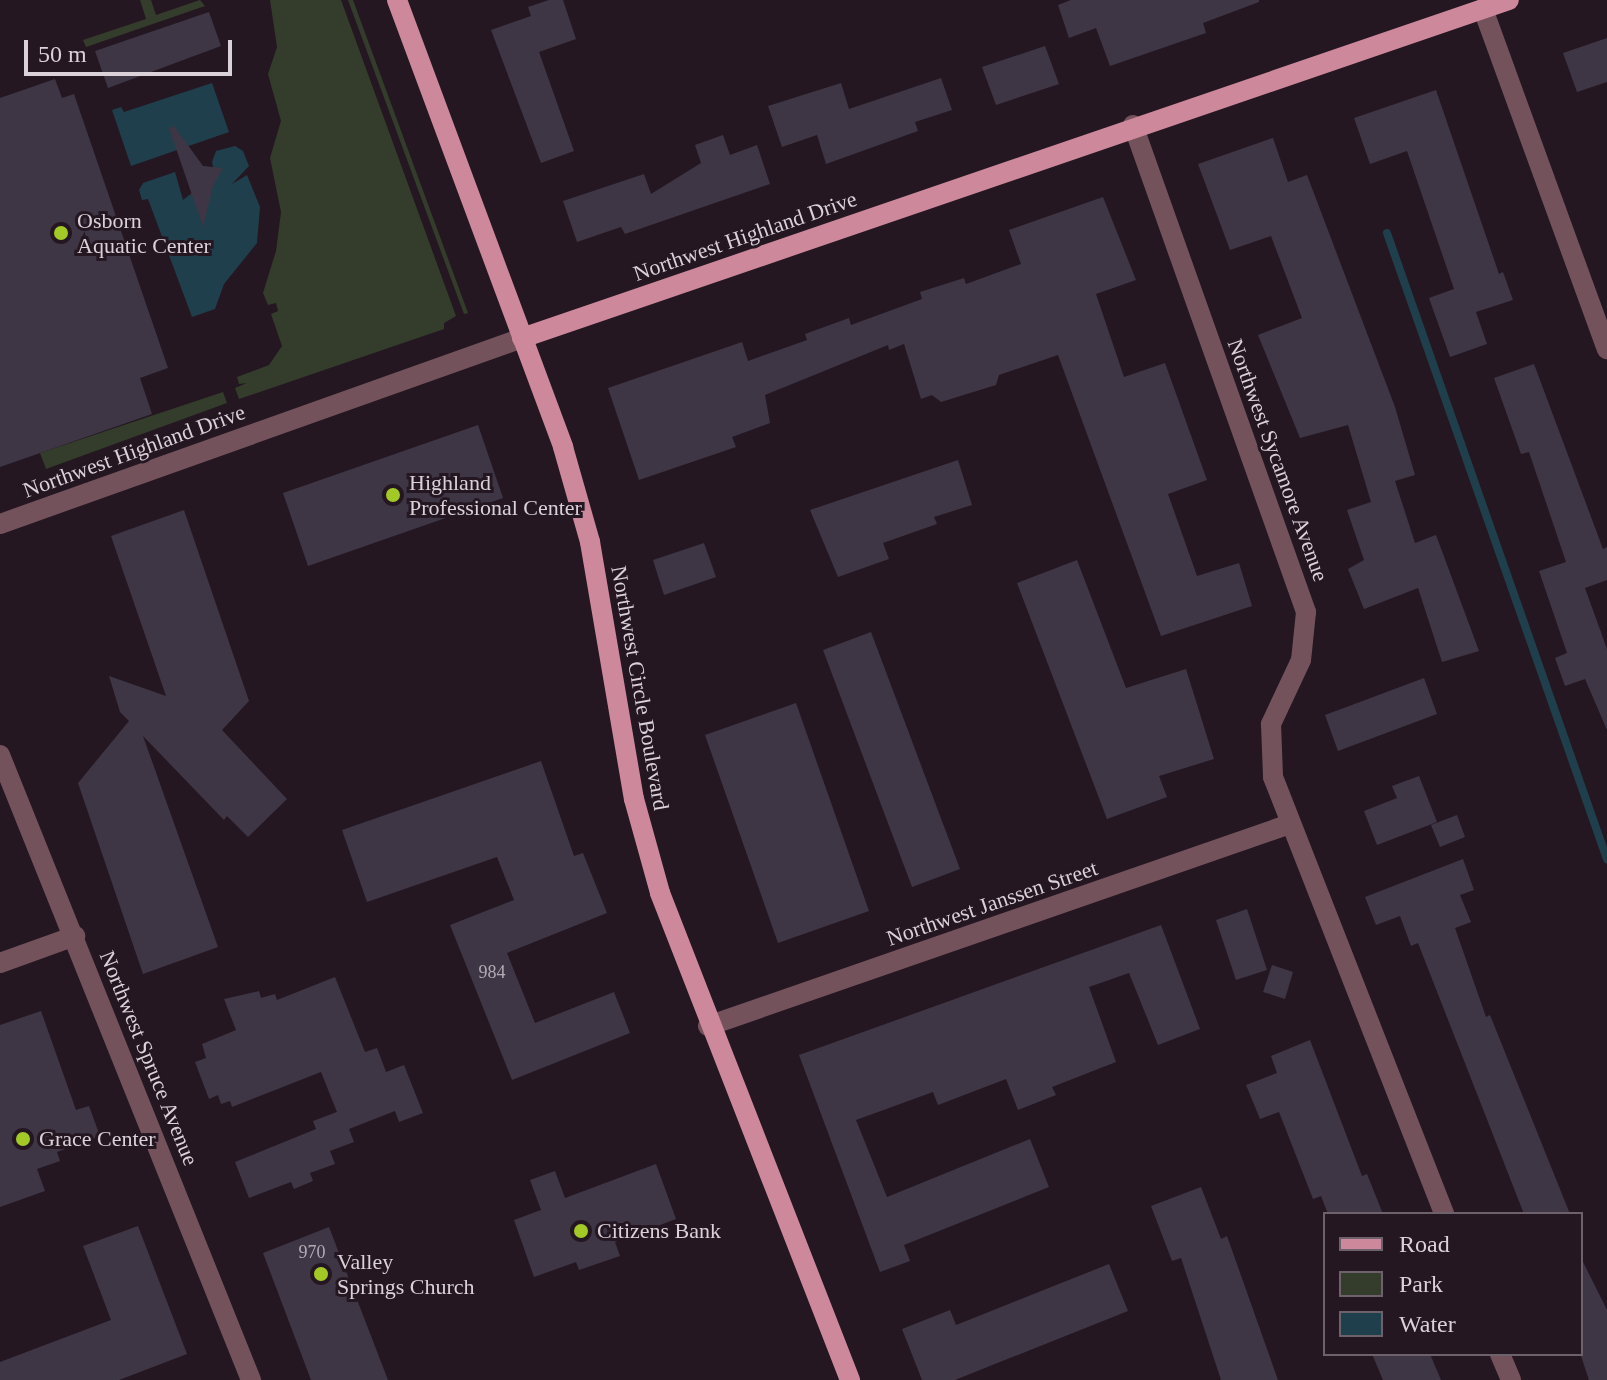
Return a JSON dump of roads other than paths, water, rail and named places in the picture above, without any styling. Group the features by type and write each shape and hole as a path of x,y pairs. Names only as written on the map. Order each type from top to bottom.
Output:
{"main road":[{"name":"Northwest Circle Boulevard","path":"397,0 563,447 590,542 640,826 708,1026 850,1380"},
{"name":"Northwest Highland Drive","path":"522,338 1133,125 1509,0"}],"street":[{"path":"1483,9 1607,349"},
{"name":"Northwest Sycamore Avenue","path":"1133,125 1306,612 1301,660 1271,724 1273,777 1443,1212"},
{"name":"Northwest Highland Drive","path":"0,524 522,338"},
{"name":"Northwest Spruce Avenue","path":"0,755 251,1380"},
{"name":"Northwest Janssen Street","path":"708,1026 1290,824"},
{"path":"0,963 75,936"},
{"path":"1501,1356 1511,1380"}],"water":[{"path":"212,83 229,132 131,166 112,110 121,107 124,112"},
{"path":"235,146 243,151 249,166 232,184 247,175 260,207 257,243 224,284 215,309 192,317 148,199 142,200 139,190 143,183 175,172 183,200 215,175 212,162 216,151"}],"waterway":[{"path":"1387,233 1607,859"}],"place":[{"name":"Osborn Aquatic Center","path":"61,233"},
{"name":"Highland Professional Center","path":"393,495"},
{"name":"Grace Center","path":"23,1139"},
{"name":"Citizens Bank","path":"581,1231"},
{"name":"Valley Springs Church","path":"321,1274"}]}
